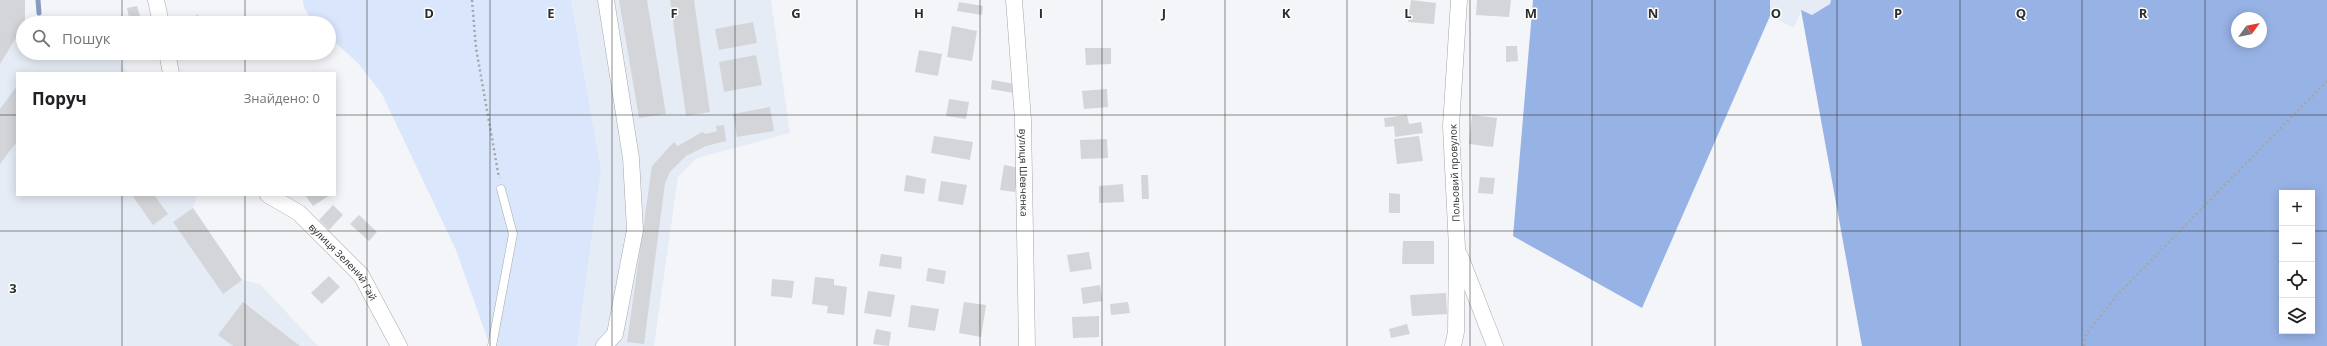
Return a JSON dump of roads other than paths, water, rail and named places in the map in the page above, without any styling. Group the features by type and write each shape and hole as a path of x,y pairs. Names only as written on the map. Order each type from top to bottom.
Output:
{"street":[{"path":"156,0 159,16"},
{"path":"604,346 615,334 635,230 630,158 606,0"},
{"name":"вулиця Шевченка","path":"1014,0 1023,120 1027,346"},
{"name":"Польовий провулок","path":"1453,346 1456,332 1457,248 1451,126 1459,0"},
{"path":"168,60 171,72"},
{"name":"вулиця Зелений Гай","path":"270,196 298,213 360,275 399,346"},
{"path":"1457,248 1495,346"}],"lane":[{"path":"492,346 513,234 501,189"}],"waterway":[{"path":"38,0 39,13"}]}
